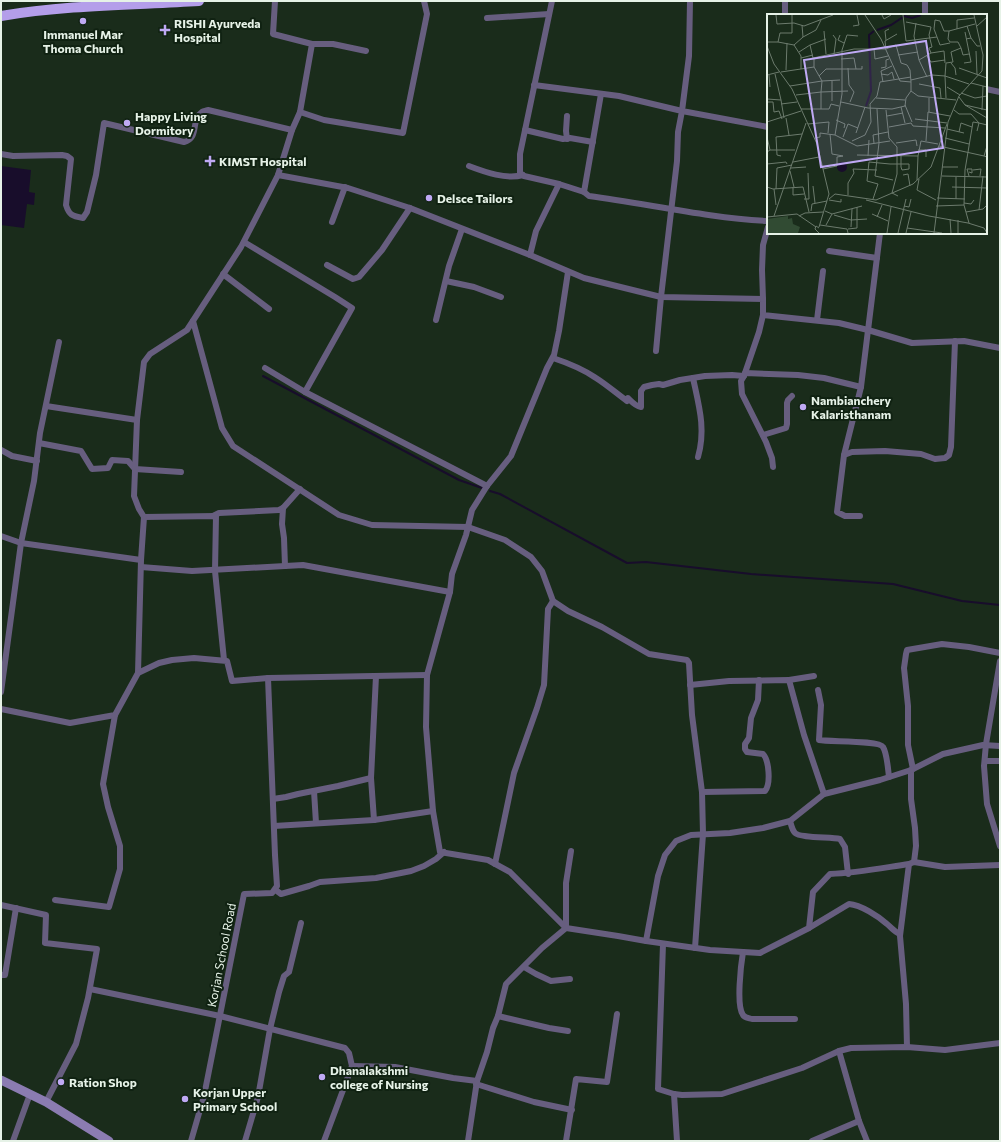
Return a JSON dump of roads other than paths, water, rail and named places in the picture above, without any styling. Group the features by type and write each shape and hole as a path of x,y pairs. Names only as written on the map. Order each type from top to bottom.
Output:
{"highway":[{"path":"1,10 81,1"},
{"path":"1,16 48,10 111,5 199,1"}],"main road":[{"path":"1,1080 46,1102 109,1141"}],"street":[{"path":"275,1 273,34 312,44 333,44 366,51"},
{"path":"300,112 324,120 403,133 427,14 424,1"},
{"path":"522,175 520,173 520,154 552,1"},
{"path":"656,351 677,161 678,132 689,56 690,1"},
{"path":"785,1 785,14"},
{"path":"925,1 925,14"},
{"path":"488,18 549,14"},
{"path":"55,900 109,907 120,869 120,846 108,807 103,784 115,715 138,673 141,564 144,518 134,496 137,420 144,362 150,354 187,330 244,242 278,175 292,130 300,112 312,44"},
{"path":"534,84 619,96 682,111 767,127"},
{"path":"987,89 1000,92"},
{"path":"584,192 601,94"},
{"path":"1,154 13,156 62,155 71,159 66,205 68,212 74,216 83,218 87,212 96,175 104,123 184,142 189,141 192,138 198,117 201,113 208,110 292,130"},
{"path":"567,116 567,139"},
{"path":"525,130 563,139 593,142"},
{"path":"469,166 494,174 514,177 522,175 559,184 573,190 584,192 589,196 671,210 739,219 767,221"},
{"path":"278,175 345,187 410,208 584,278 661,297 763,299"},
{"path":"530,255 536,231 559,184"},
{"path":"332,222 345,187"},
{"path":"326,265 353,279 359,277 382,250 410,208"},
{"path":"436,320 449,266 462,228"},
{"path":"767,231 763,245 763,315 759,332 744,375 740,381 742,394 758,423 770,450 773,467"},
{"path":"860,516 845,516 837,512 844,456 862,387 880,234"},
{"path":"244,242 352,308 305,392"},
{"path":"829,251 877,258"},
{"path":"817,320 823,271"},
{"path":"568,272 559,331 553,358 547,368 511,456 486,486 472,510 466,535 452,574 450,592 427,675 426,727 433,811 440,852 488,860 510,872 566,928 646,942 695,948 760,953 809,928 849,904 855,905 874,915 900,934"},
{"path":"223,274 269,309"},
{"path":"446,281 474,287 501,297"},
{"path":"763,315 839,323 912,343 964,341 1000,348"},
{"path":"193,320 222,428 233,446 339,515 372,525 468,527 505,540 531,557 542,571 553,601 568,611 602,627 649,654 687,660 689,663 692,715 702,792 703,834 695,948"},
{"path":"844,456 852,452 879,451 921,454 935,459 945,458 949,454 951,447 955,341"},
{"path":"1,692 21,543 34,481 39,443 59,342"},
{"path":"553,358 571,364 588,373 627,401 628,398 639,407 641,407 641,391 644,387 659,384 663,385 705,376 798,375 824,378 862,387"},
{"path":"265,368 305,392 486,486"},
{"path":"693,378 702,429 698,457"},
{"path":"763,435 786,428 787,403 792,396"},
{"path":"46,406 137,420"},
{"path":"39,443 81,451 92,470 108,468 112,460 128,461 135,469 181,472"},
{"path":"1,450 12,456 36,461"},
{"path":"144,518 213,516 219,513 279,510 283,508 300,489"},
{"path":"283,508 282,524 285,566"},
{"path":"213,516 216,516 215,571 224,660 227,661 232,680 427,675"},
{"path":"1,536 21,543 141,564 192,571 215,571 303,565 450,592"},
{"path":"495,864 514,773 538,708 544,685 548,609 553,601"},
{"path":"907,1047 906,1004 900,934 916,846 911,799 912,769 908,745 908,706 904,668 906,654 907,650 942,644 1000,653"},
{"path":"138,673 159,663 172,660 194,658 224,660"},
{"path":"1000,661 986,744 984,766 987,804 1000,846"},
{"path":"374,820 371,778 376,676"},
{"path":"690,685 729,681 789,680 814,676"},
{"name":"Korjan School Road","path":"191,1141 204,1096 244,894 272,893 278,886 268,678"},
{"path":"702,792 765,791 768,788 766,756 763,754 747,752 745,749 745,744 749,738 751,718 758,700 760,680"},
{"path":"789,680 804,735 824,794"},
{"path":"818,690 821,705 819,740 872,742 880,744 883,747 889,777"},
{"path":"1,709 70,723 115,715"},
{"path":"646,942 658,876 665,855 676,841 691,835 730,833 763,828 790,821 824,794 889,777 912,769 942,754 986,744 1000,746"},
{"path":"985,761 1000,761"},
{"path":"273,799 371,778"},
{"path":"314,791 316,823"},
{"path":"274,826 374,820 433,811"},
{"path":"790,821 795,833 799,835 832,837 840,839 845,847 848,874"},
{"path":"566,928 566,883 571,851"},
{"path":"277,891 281,894 320,882 376,878 411,871 424,866 444,852"},
{"path":"809,928 813,892 830,874 848,874 912,863 945,867 1000,865"},
{"path":"1,905 46,915 45,943 97,949 90,989 76,1044 46,1102"},
{"path":"1,975 5,975 16,908"},
{"path":"245,1141 258,1097 270,1028 284,976 289,972 301,923"},
{"path":"468,1141 476,1083 498,1016 506,984 542,948 566,928"},
{"path":"663,944 658,1089 674,1094 722,1094 802,1068 839,1051 851,1048 907,1047 945,1050 1000,1043"},
{"path":"743,952 740,997 743,1016 746,1018 796,1019"},
{"path":"524,967 551,981 570,978"},
{"path":"90,989 220,1016 345,1048 349,1053 352,1066 324,1141"},
{"path":"566,1141 576,1079 607,1082 617,1014"},
{"path":"498,1016 568,1031"},
{"path":"839,1051 859,1121 868,1141"},
{"path":"352,1066 395,1067 453,1078 476,1083 534,1102 572,1110"},
{"path":"13,1141 30,1094"},
{"path":"674,1094 677,1141"},
{"path":"812,1141 859,1121"}],"waterway":[{"path":"263,376 459,480 482,488"},
{"path":"490,491 500,494 627,563 646,562 751,574 893,584 962,601 1000,605"}],"place":[{"name":"Immanuel Mar Thoma Church","path":"83,21"},
{"name":"RISHI Ayurveda Hospital","path":"165,30"},
{"name":"Happy Living Dormitory","path":"127,123"},
{"name":"KIMST Hospital","path":"210,161"},
{"name":"Delsce Tailors","path":"429,198"},
{"name":"Nambianchery Kalaristhanam","path":"803,407"},
{"name":"Dhanalakshmi college of Nursing","path":"322,1077"},
{"name":"Ration Shop","path":"61,1082"},
{"name":"Korjan Upper Primary School","path":"185,1099"}]}
